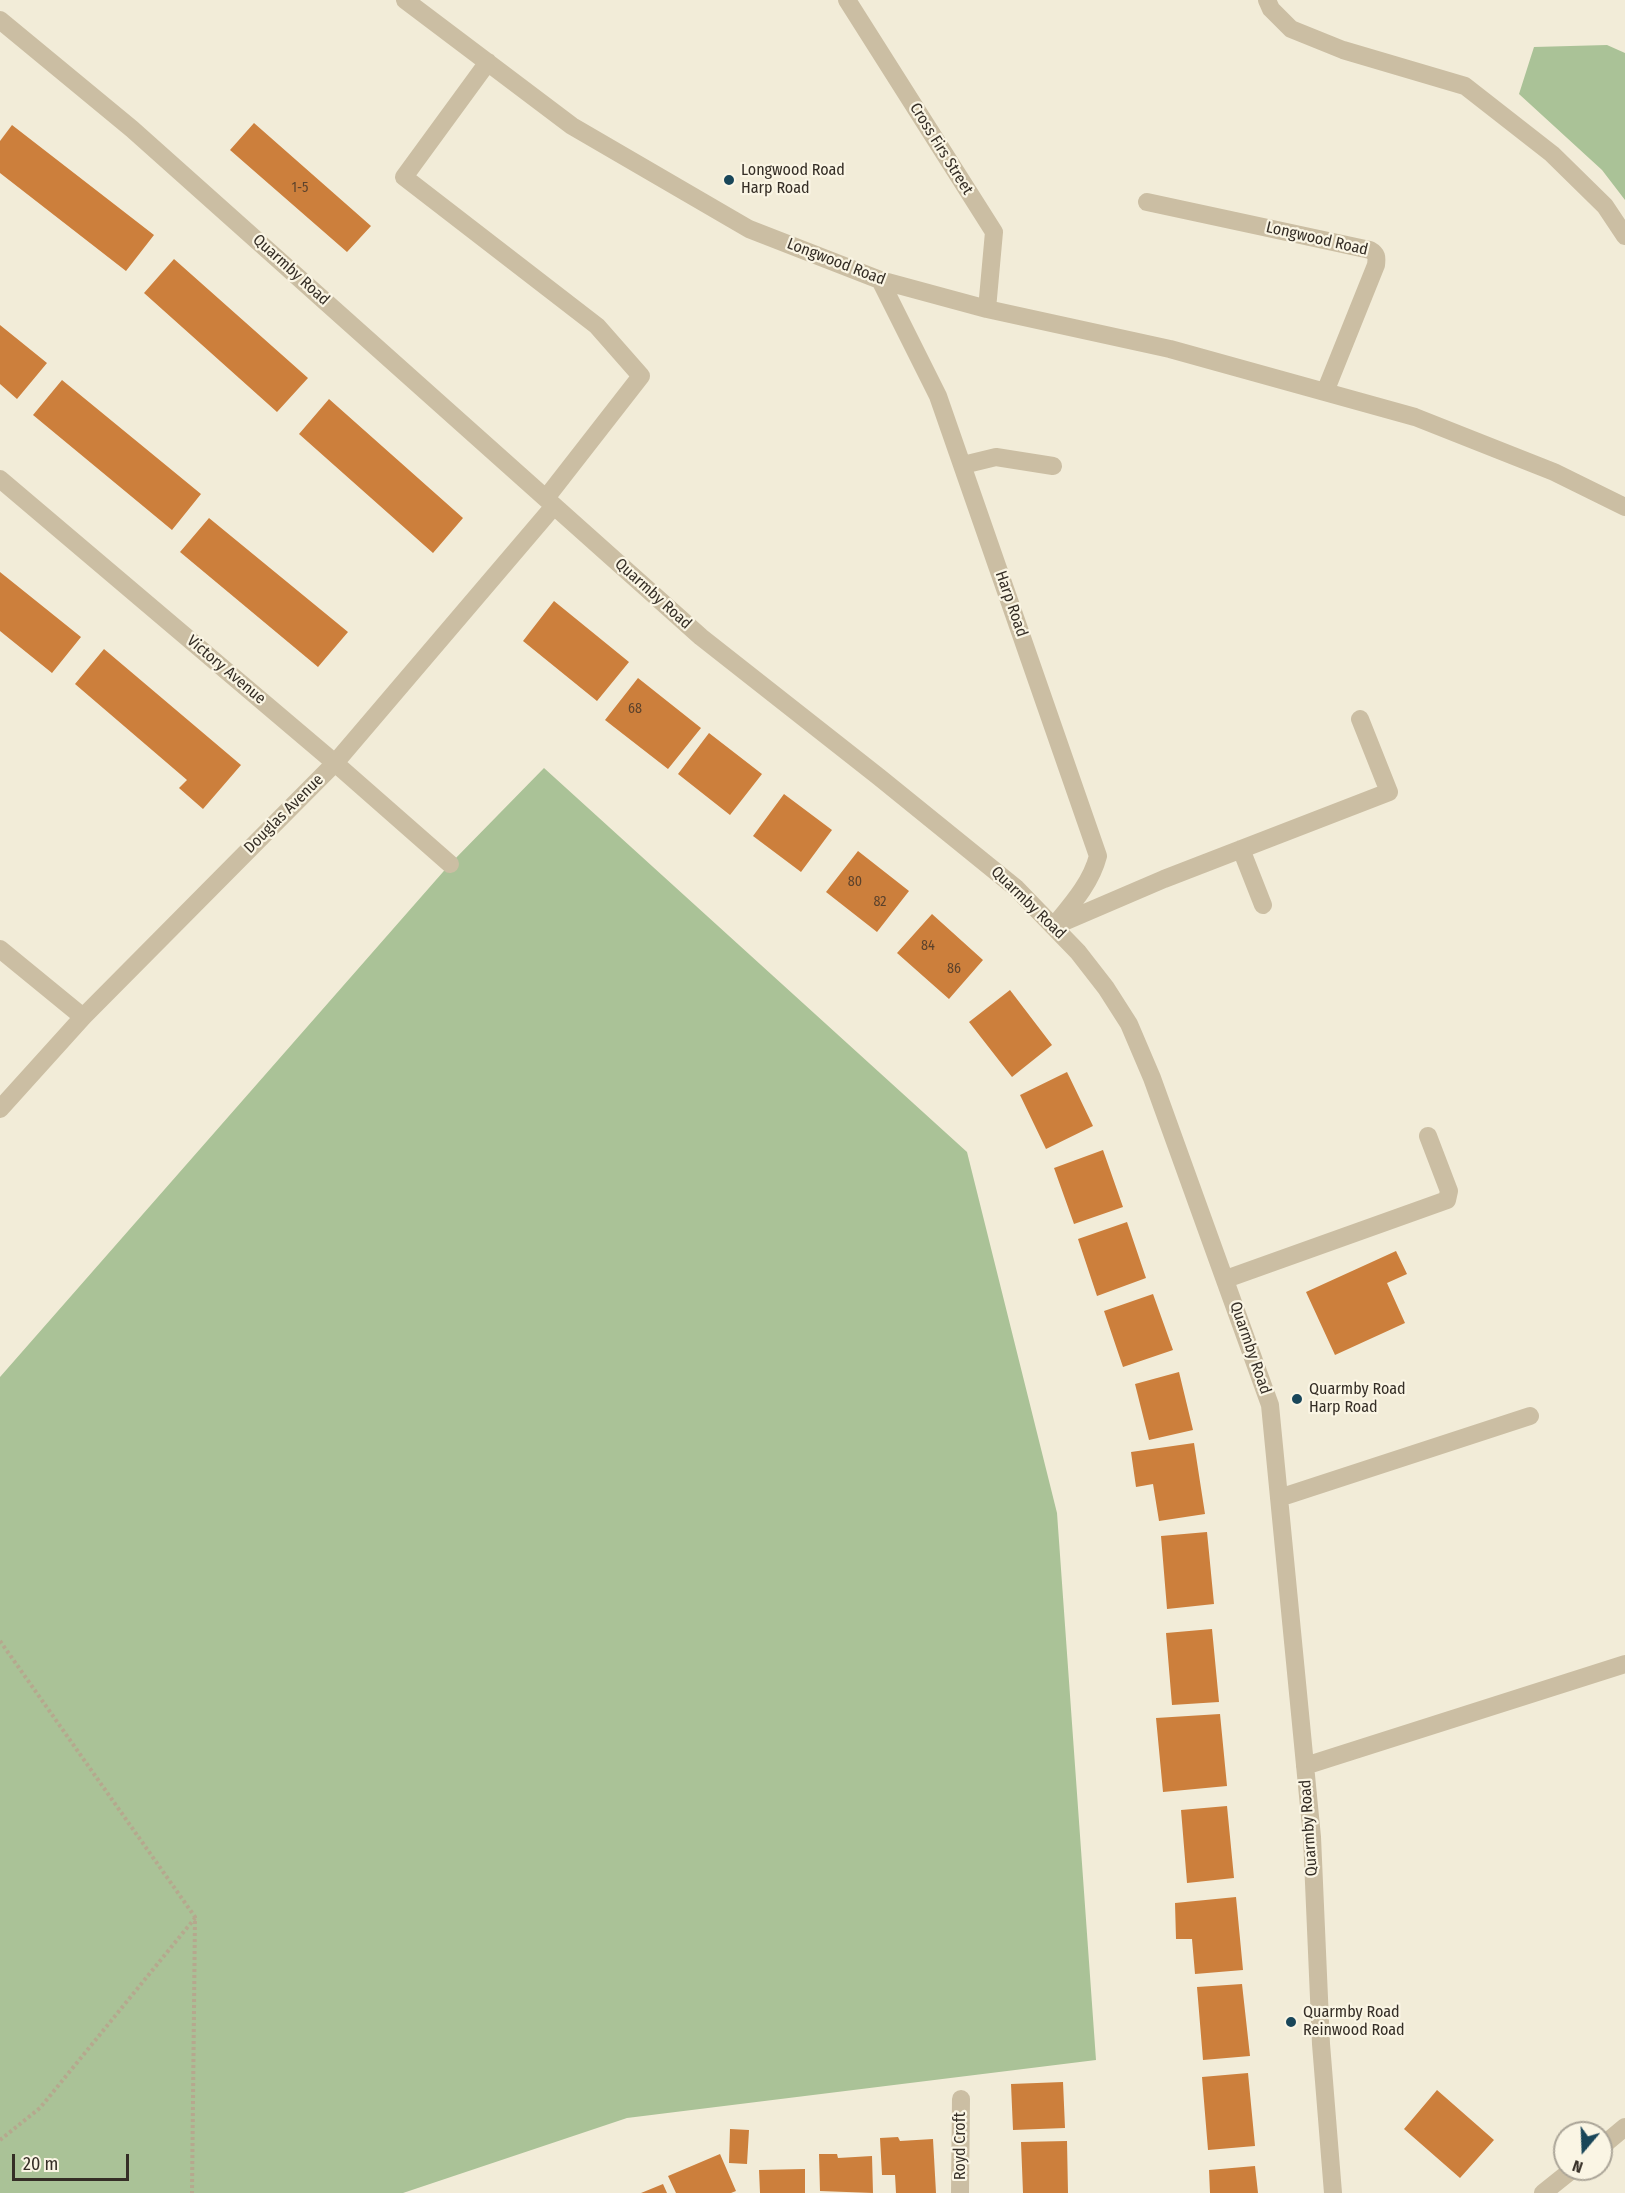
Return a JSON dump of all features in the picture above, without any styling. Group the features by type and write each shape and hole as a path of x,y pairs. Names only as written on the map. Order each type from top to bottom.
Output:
{"street":[{"name":"Longwood Road","path":"405,0 572,126 748,229 880,280 987,309 1170,349 1415,417 1554,472 1625,507"},
{"name":"Cross Firs Street","path":"847,0 994,232 987,309"},
{"path":"1267,0 1271,9 1291,29 1343,50 1465,86 1552,154 1605,206 1625,236"},
{"name":"Quarmby Road","path":"0,20 132,129 701,637 1016,888 1054,926 1106,988 1129,1024 1152,1078 1270,1405 1312,1838 1321,2044 1333,2193"},
{"name":"Douglas Avenue","path":"0,1109 83,1017 335,763 550,502 642,376 597,326 404,177 488,62"},
{"name":"Longwood Road","path":"1147,202 1376,253 1376,265 1325,392"},
{"name":"Harp Road","path":"880,280 938,396 1098,856 1083,890 1054,926"},
{"path":"963,465 996,458 1053,466"},
{"name":"Victory Avenue","path":"0,478 450,864"},
{"path":"1054,926 1144,887 1389,792 1360,719"},
{"path":"1241,849 1263,905"},
{"path":"0,949 83,1017"},
{"path":"1226,1279 1447,1200 1449,1191 1428,1136"},
{"path":"1278,1498 1530,1416"},
{"path":"1305,1766 1625,1664"},
{"name":"Royd Croft","path":"960,2193 961,2099"},
{"path":"1613,2136 1625,2127"},
{"path":"1543,2193 1558,2181"}],"path":[{"path":"0,1641 195,1917 192,2193"},
{"path":"0,2139 40,2108 195,1917"}],"green space":[{"path":"1607,45 1625,53 1625,200 1602,170 1519,94 1534,47"},
{"path":"544,768 967,1152 1057,1513 1096,2060 627,2118 403,2193 0,2193 0,1377 450,864"}],"building":[{"path":"254,123 371,226 347,252 230,150"},
{"path":"12,125 154,235 126,271 0,173 0,141"},
{"path":"174,259 308,378 277,412 144,293"},
{"path":"0,325 47,363 17,399 0,384"},
{"path":"62,380 201,494 172,530 33,415"},
{"path":"329,399 463,518 433,553 299,434"},
{"path":"209,518 348,632 318,667 180,552"},
{"path":"0,572 81,637 52,673 0,631"},
{"path":"554,601 629,662 597,701 523,641"},
{"path":"104,649 241,765 203,809 179,788 187,780 75,684"},
{"path":"638,678 701,728 668,769 605,720"},
{"path":"709,733 762,774 730,815 678,774"},
{"path":"784,794 832,830 801,872 753,836"},
{"path":"858,851 909,891 877,932 826,892"},
{"path":"932,914 983,960 949,999 897,953"},
{"path":"1010,990 1052,1045 1012,1077 969,1022"},
{"path":"1067,1072 1093,1126 1046,1149 1020,1095"},
{"path":"1103,1150 1123,1207 1074,1224 1054,1168"},
{"path":"1127,1222 1146,1278 1097,1296 1078,1239"},
{"path":"1396,1251 1407,1274 1387,1283 1405,1323 1335,1355 1306,1292"},
{"path":"1153,1294 1173,1350 1123,1367 1104,1311"},
{"path":"1179,1372 1193,1430 1149,1440 1135,1384"},
{"path":"1194,1443 1205,1514 1159,1521 1153,1484 1136,1487 1131,1452"},
{"path":"1207,1532 1214,1604 1167,1609 1161,1536"},
{"path":"1212,1629 1219,1702 1172,1705 1166,1633"},
{"path":"1220,1714 1227,1786 1163,1792 1156,1718"},
{"path":"1227,1806 1234,1878 1187,1883 1181,1810"},
{"path":"1236,1897 1243,1970 1195,1974 1192,1939 1176,1939 1175,1903"},
{"path":"1242,1984 1250,2056 1203,2060 1197,1987"},
{"path":"1248,2073 1255,2146 1208,2150 1202,2077"},
{"path":"1063,2082 1065,2128 1013,2130 1011,2084"},
{"path":"1437,2090 1494,2140 1460,2178 1404,2129"},
{"path":"730,2129 749,2130 747,2164 729,2163"},
{"path":"898,2137 900,2141 933,2139 936,2193 896,2193 895,2175 882,2175 880,2138"},
{"path":"1067,2141 1068,2193 1023,2193 1021,2142"},
{"path":"720,2154 736,2191 731,2193 676,2193 668,2176"},
{"path":"819,2154 837,2154 838,2158 872,2156 873,2193 820,2191"},
{"path":"1255,2166 1258,2193 1210,2193 1209,2170"},
{"path":"805,2169 805,2193 760,2193 759,2170"},
{"path":"663,2184 667,2193 641,2193"}],"place":[{"name":"Longwood Road Harp Road","path":"729,180"},
{"name":"Quarmby Road Harp Road","path":"1297,1399"},
{"name":"Quarmby Road Reinwood Road","path":"1291,2022"}]}
